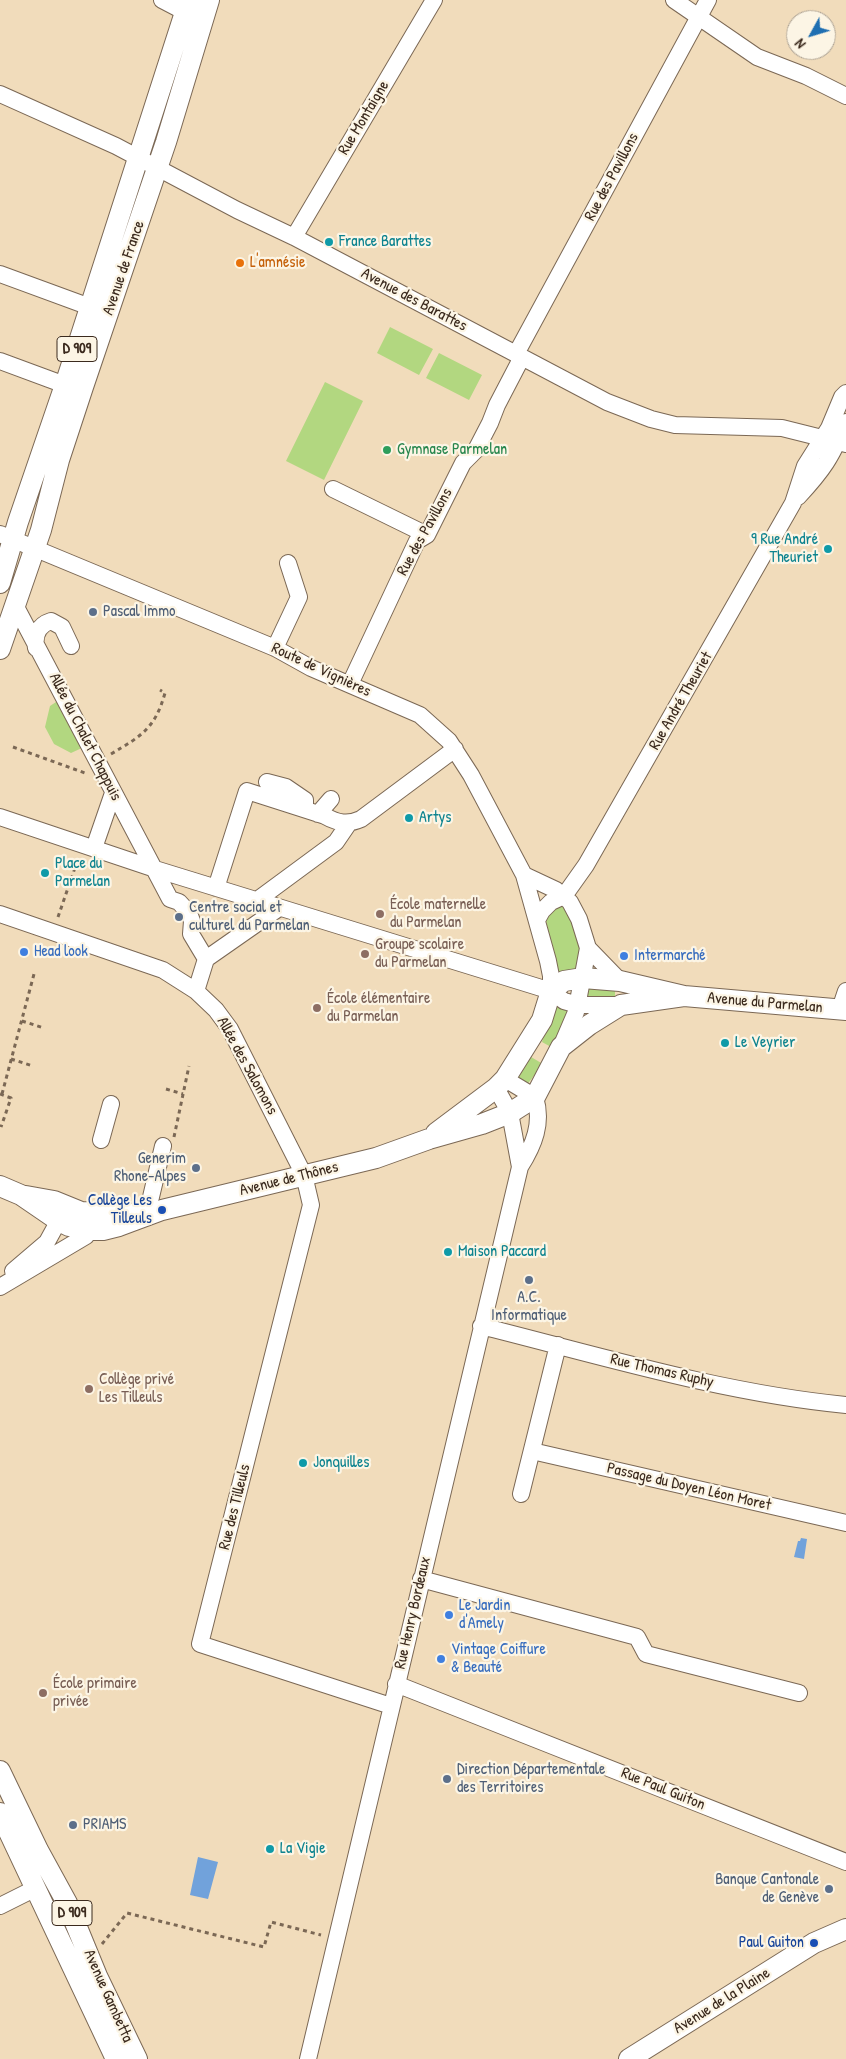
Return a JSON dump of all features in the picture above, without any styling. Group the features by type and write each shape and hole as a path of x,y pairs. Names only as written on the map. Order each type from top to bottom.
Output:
{"main road":[{"name":"Avenue de France","path":"0,649 35,548 59,460 158,167 209,0"},
{"name":"Avenue de France","path":"0,583 7,537 65,386 188,6"},
{"path":"429,1139 501,1083 542,1020 551,991 564,981 583,978 620,981 684,996"},
{"path":"429,1139 482,1124 510,1113 535,1097 561,1047 589,1025 621,1005 684,996"},
{"name":"Avenue du Parmelan","path":"684,996 843,1010"},
{"name":"Avenue de Thônes","path":"0,1186 62,1214 90,1222 119,1226 147,1214 376,1158 429,1139"},
{"name":"Avenue Gambetta","path":"0,1771 38,1850 65,1898 90,1959 137,2059"},
{"name":"Avenue Gambetta","path":"0,1813 116,2059"},
{"name":"Avenue de la Plaine","path":"814,1943 832,1924 846,1915"},
{"name":"Avenue de la Plaine","path":"629,2059 814,1943 846,1928"}],"street":[{"path":"162,0 188,6"},
{"name":"Rue Montaigne","path":"294,237 434,0"},
{"path":"674,0 757,57 806,76 846,96"},
{"name":"Rue des Pavillons","path":"350,684 417,541 428,535 463,463 476,450 490,423 519,355 708,0"},
{"name":"Avenue des Barattes","path":"0,94 158,167 237,210 294,237 608,402 664,423 689,426 782,428 842,443"},
{"path":"0,274 90,308"},
{"path":"0,361 65,386"},
{"name":"Rue André Theuriet","path":"793,503 805,466 846,393"},
{"name":"Rue André Theuriet","path":"564,896 606,832 793,503 842,443 846,422"},
{"path":"333,489 428,535"},
{"name":"Route de Vignières","path":"7,537 275,648 311,668 420,715 442,734 455,749 471,775 524,875 551,976 551,991"},
{"path":"275,648 299,597 288,563"},
{"name":"Allée du Chalet Chappuis","path":"15,605 170,899 179,902 189,913 192,921 191,934 206,959"},
{"path":"39,665 35,641 40,628 50,621 62,627 71,646"},
{"path":"216,888 248,791 336,822 349,823 361,819 455,749"},
{"path":"268,782 286,787 306,800 312,812"},
{"path":"88,846 110,787"},
{"path":"312,812 331,799"},
{"path":"0,817 256,901 551,991 564,1001 578,1005 621,1005"},
{"path":"256,901 336,842 349,823"},
{"path":"524,875 556,890 564,896 576,910 588,948 620,981"},
{"path":"537,920 542,911 551,902 564,896"},
{"path":"196,991 206,959 280,908"},
{"name":"Allée des Salomons","path":"0,914 164,970 196,991 216,1010 230,1028 304,1175"},
{"path":"561,1047 578,1005 588,948"},
{"path":"843,1010 846,991"},
{"path":"501,1083 535,1097"},
{"name":"Rue Henry Bordeaux","path":"501,1083 510,1113 520,1167"},
{"name":"Rue Henry Bordeaux","path":"308,2059 520,1167 532,1148 536,1132 539,1110 535,1097"},
{"path":"101,1140 111,1104"},
{"path":"147,1214 162,1146"},
{"name":"Rue des Tilleuls","path":"304,1175 311,1204 200,1644 391,1706"},
{"path":"0,1286 30,1255 47,1242 62,1214"},
{"path":"0,1286 86,1236 90,1222"},
{"name":"Rue Thomas Ruphy","path":"481,1326 697,1380 775,1395 846,1405"},
{"path":"521,1494 558,1345"},
{"name":"Passage du Doyen Léon Moret","path":"532,1451 846,1524"},
{"path":"421,1579 637,1638 646,1654 799,1693"},
{"name":"Rue Paul Guiton","path":"396,1684 846,1862"},
{"path":"0,1906 36,1888"}],"path":[{"path":"97,762 135,740 150,726 160,712 165,693 160,690"},
{"path":"13,747 110,787"},
{"path":"53,931 88,846"},
{"path":"1,1127 11,1098 1,1094 34,974"},
{"path":"22,1021 44,1028"},
{"path":"11,1058 33,1066"},
{"path":"166,1089 183,1094"},
{"path":"90,1959 127,1913 264,1947 271,1922 337,1938"}],"green space":[{"path":"390,327 433,349 419,375 377,353"},
{"path":"439,353 482,375 469,400 426,378"},
{"path":"325,382 363,401 324,480 286,461"},
{"path":"59,700 84,747 71,753 54,744 45,727 50,706"},
{"path":"562,905 581,937 579,969 558,975 546,921 551,910"},
{"path":"588,983 615,987 615,997 586,997"},
{"path":"559,1004 571,1010 551,1047 542,1042 554,1006"},
{"path":"531,1057 543,1064 526,1086 518,1078"}],"water":[{"path":"801,1538 807,1539 804,1559 794,1557 798,1541"},
{"path":"198,1857 218,1862 208,1899 190,1895"}],"place":[{"name":"France Barattes","path":"329,242"},
{"name":"L'amnésie","path":"240,263"},
{"name":"Gymnase Parmelan","path":"387,450"},
{"name":"9 Rue André Theuriet","path":"828,549"},
{"name":"Pascal Immo","path":"93,612"},
{"name":"Artys","path":"409,818"},
{"name":"Place du Parmelan","path":"45,873"},
{"name":"École maternelle du Parmelan","path":"380,914"},
{"name":"Centre social et culturel du Parmelan","path":"179,917"},
{"name":"Head look","path":"24,952"},
{"name":"Groupe scolaire du Parmelan","path":"365,954"},
{"name":"Intermarché","path":"624,956"},
{"name":"École élémentaire du Parmelan","path":"317,1008"},
{"name":"Le Veyrier","path":"725,1043"},
{"name":"Generim Rhone-Alpes","path":"196,1168"},
{"name":"Collège Les Tilleuls","path":"162,1210"},
{"name":"Maison Paccard","path":"448,1252"},
{"name":"A.C. Informatique","path":"529,1280"},
{"name":"Collège privé Les Tilleuls","path":"89,1389"},
{"name":"Jonquilles","path":"303,1463"},
{"name":"Le Jardin d'Amely","path":"449,1615"},
{"name":"Vintage Coiffure & Beauté","path":"441,1659"},
{"name":"École primaire privée","path":"43,1693"},
{"name":"Direction Départementale des Territoires","path":"447,1779"},
{"name":"PRIAMS","path":"73,1825"},
{"name":"La Vigie","path":"270,1849"},
{"name":"Banque Cantonale de Genève","path":"829,1889"},
{"name":"Paul Guiton","path":"814,1943"}]}
